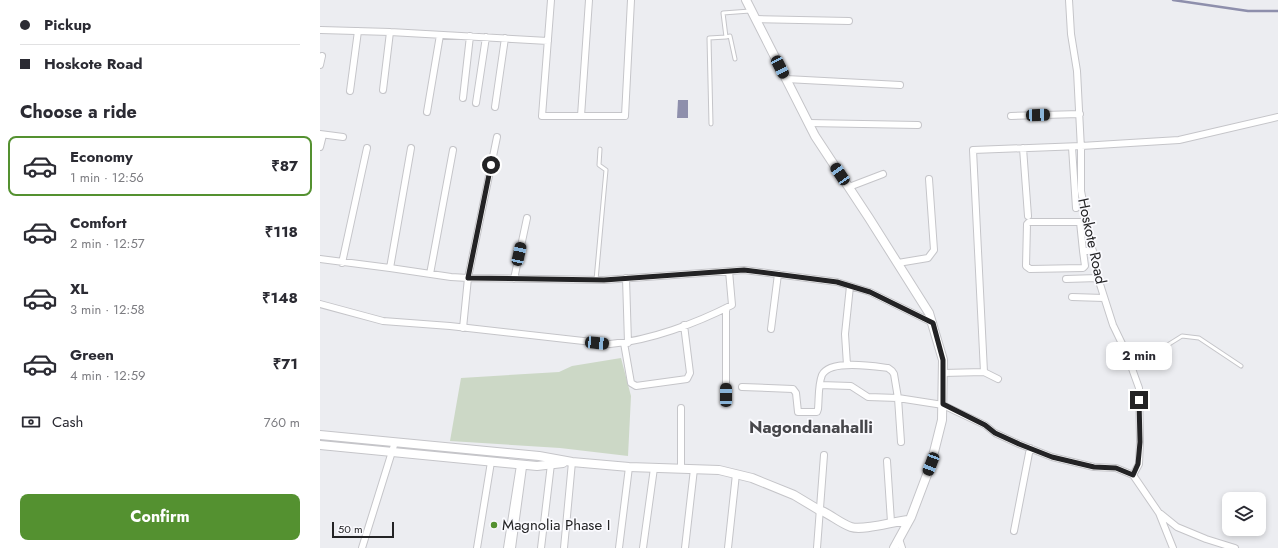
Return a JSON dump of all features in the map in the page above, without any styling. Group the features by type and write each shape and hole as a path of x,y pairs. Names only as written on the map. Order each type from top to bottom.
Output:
{"street":[{"path":"551,0 542,116 625,116 631,0"},
{"path":"581,116 589,0"},
{"path":"746,0 815,136 929,313 943,360 942,420 931,464 909,520 894,548"},
{"name":"Hoskote Road","path":"1069,0 1071,34 1077,71 1080,114 1081,191 1098,278 1113,325 1126,352 1138,388 1140,442 1138,464 1133,475"},
{"path":"756,19 849,21"},
{"path":"321,30 440,34 548,40"},
{"path":"350,91 358,31"},
{"path":"383,90 390,32"},
{"path":"427,112 440,34"},
{"path":"463,98 470,36"},
{"path":"476,103 486,37"},
{"path":"495,107 505,38"},
{"path":"320,65 322,56"},
{"path":"786,79 900,85"},
{"path":"1010,116 1080,114"},
{"path":"984,372 973,150 1072,147 1178,140 1278,117"},
{"path":"808,123 918,125"},
{"path":"320,147 321,134 343,137"},
{"path":"463,328 468,278 497,137"},
{"path":"1072,147 1076,208"},
{"path":"342,262 367,148"},
{"path":"390,268 411,148"},
{"path":"1023,148 1028,216"},
{"path":"430,274 453,150"},
{"path":"849,187 883,174"},
{"path":"898,263 928,258 934,250 929,179"},
{"path":"514,279 527,218"},
{"path":"1080,222 1085,266 1083,268 1030,269 1026,266 1027,224 1029,222 1080,222 1087,222"},
{"path":"1083,251 1093,251"},
{"path":"320,260 468,278 596,280 744,270 837,282 870,292 933,323"},
{"path":"320,304 382,321 610,344 626,343 684,325 732,305 729,271"},
{"path":"771,329 778,274"},
{"path":"626,278 626,343 631,383 636,386 687,379 690,373 684,325"},
{"path":"1066,279 1098,278"},
{"path":"847,365 845,334 850,286"},
{"path":"1072,297 1104,298"},
{"path":"726,308 726,395"},
{"path":"742,387 793,389 796,393 798,412 817,412 822,377 825,372 831,368 854,364 888,368 894,374 898,398 901,442"},
{"path":"943,373 984,372 998,379"},
{"path":"820,385 848,385 866,396 898,398 943,404 985,425 995,433 1052,457 1094,467 1116,468 1133,475 1159,513 1173,548"},
{"path":"681,408 681,469"},
{"path":"320,435 538,456 572,462 629,467 719,470 752,478 794,495 852,527 872,526 909,520"},
{"path":"362,548 396,442"},
{"path":"320,445 522,465 537,466 572,462"},
{"path":"1014,532 1030,448"},
{"path":"817,548 824,455"},
{"path":"887,461 891,522"},
{"path":"476,548 491,462"},
{"path":"564,548 572,462"},
{"path":"541,548 551,464"},
{"path":"507,548 522,465"},
{"path":"512,548 522,465"},
{"path":"619,548 629,467"},
{"path":"643,548 654,468"},
{"path":"685,548 694,469"},
{"path":"728,548 736,474"},
{"path":"1159,513 1177,527 1206,539 1235,548"},
{"path":"899,539 902,548"}],"lane":[{"path":"726,37 723,13 752,10"},
{"path":"711,124 709,38 730,36 735,59"},
{"path":"596,280 606,170 599,165 600,149"},
{"path":"1126,352 1137,350 1158,351 1182,336 1199,338 1241,366"}],"green space":[{"path":"621,358 631,396 628,456 560,448 450,441 461,378 559,372 572,366"}],"water":[{"path":"678,100 688,100 688,118 677,118"}],"waterway":[{"path":"1173,0 1248,11 1278,11"}],"place":[{"name":"Magnolia Phase I","path":"494,525"}],"district":[{"name":"Nagondanahalli","path":"811,427"}],"route":[{"path":"491,165 468,278 604,280 744,270 837,282 870,292 933,323 943,360 943,404 985,425 995,433 1052,457 1094,467 1116,468 1133,475 1138,464 1140,442 1139,400"}]}
